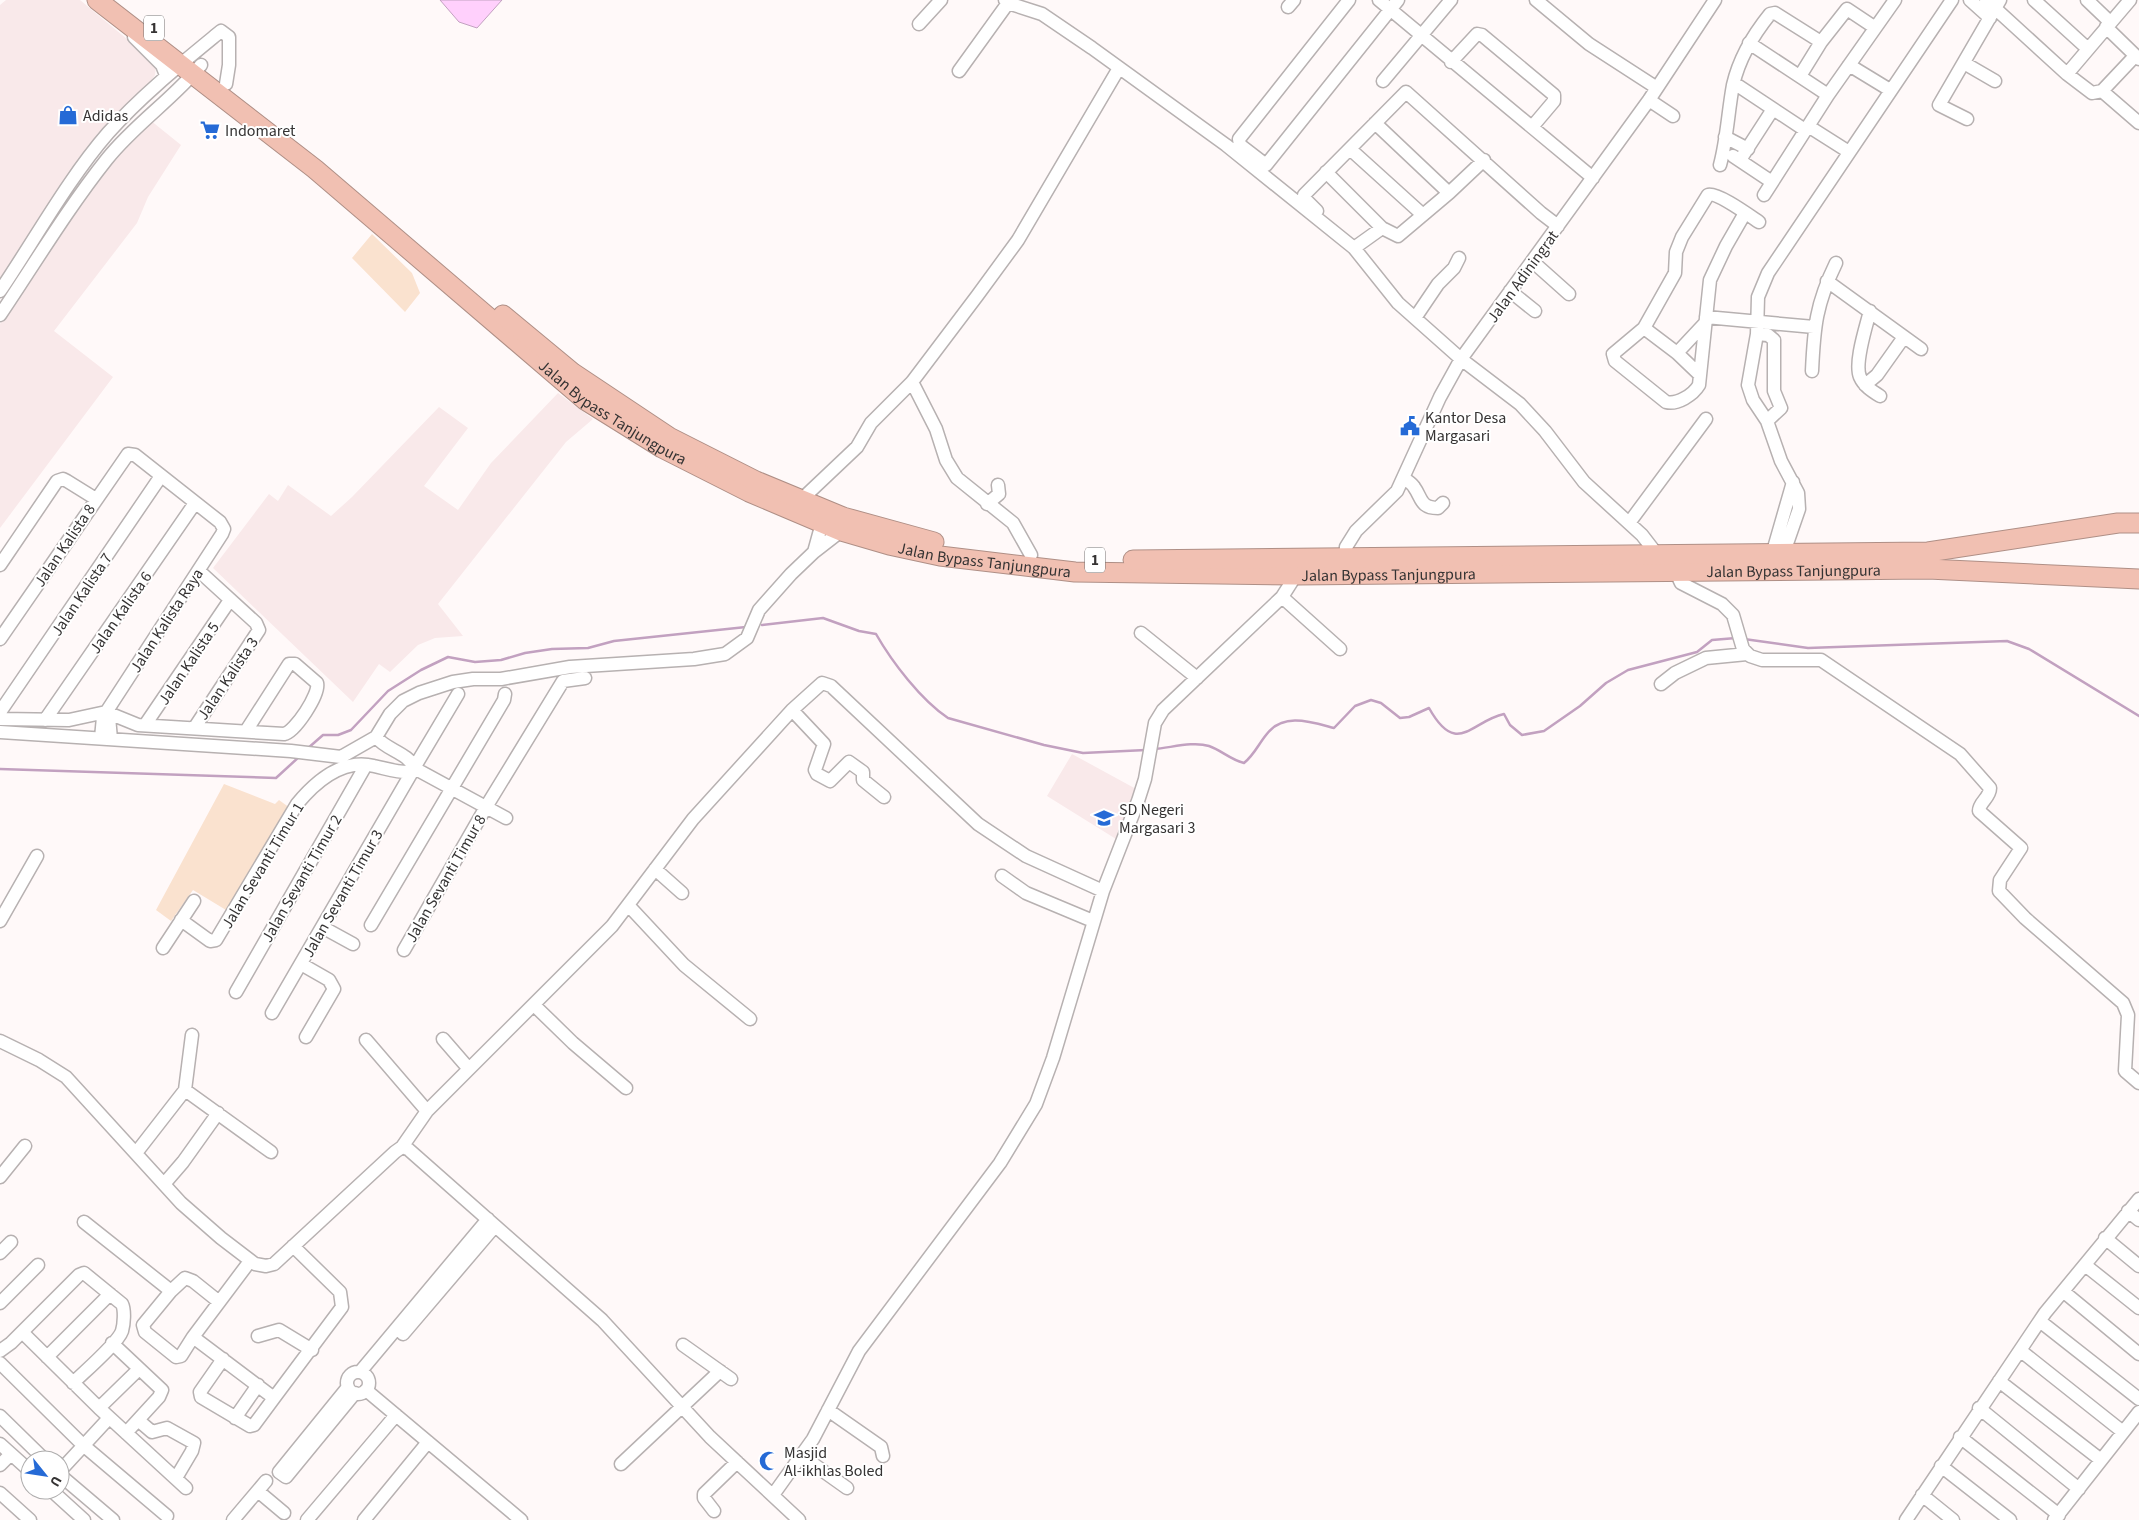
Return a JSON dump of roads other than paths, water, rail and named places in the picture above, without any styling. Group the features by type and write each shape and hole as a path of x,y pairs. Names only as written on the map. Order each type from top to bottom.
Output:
{"highway":[{"name":"Jalan Bypass Tanjungpura","path":"97,0 194,66 226,84 574,373 669,437 756,481 801,500 879,528 946,545 1078,560 1778,555 1928,552 2118,523 2139,523"},
{"name":"Jalan Bypass Tanjungpura","path":"117,0 585,400 662,448 749,492 841,531 889,545 940,556 1075,572 1296,575 1928,569 2139,578"},
{"path":"2118,523 2128,525 2139,535"},
{"path":"2116,578 2129,573 2139,563"}],"street":[{"path":"919,24 941,0"},
{"path":"1349,0 1239,140 1240,145 1266,164 1394,5"},
{"path":"1379,0 1394,5 1423,36 1452,62 1593,178"},
{"path":"1383,81 1423,36 1451,0"},
{"path":"1536,0 1589,44 1657,88"},
{"name":"Jalan Adiningrat","path":"1345,558 1346,547 1356,531 1389,501 1404,478 1440,398 1462,359 1649,100 1716,0"},
{"path":"1764,195 1874,26 1895,0"},
{"path":"1778,555 1793,482 1781,461 1767,421 1753,400 1748,385 1757,328 1758,297 1768,273 1952,0"},
{"path":"1970,0 1993,7 2067,74 2089,91 2102,91 2139,123"},
{"path":"2034,0 2088,49"},
{"path":"2088,0 2137,58 2102,91"},
{"path":"2067,74 2130,0"},
{"path":"959,70 1006,2 1047,17 1226,145 1355,247"},
{"path":"1966,119 1939,105 1993,7"},
{"path":"1800,76 1820,42 1847,9 1874,26"},
{"path":"1720,165 1739,64 1749,43 1763,23 1773,13 1820,42"},
{"path":"124,20 132,33 162,65 166,75"},
{"path":"0,316 107,158 137,125 179,86 194,66 225,34 229,65 226,84"},
{"path":"1452,62 1477,34 1482,35 1554,95 1554,100 1532,127"},
{"path":"1749,43 1828,95"},
{"path":"1964,62 1994,81"},
{"path":"1849,65 1890,90"},
{"path":"18,289 3,286 97,147 166,75 194,66"},
{"path":"801,500 846,460 857,447 871,423 912,382 1018,240 1119,68"},
{"path":"1734,83 1773,109 1849,152"},
{"path":"1555,229 1402,96 1326,172 1304,198 1355,247 1380,283 1415,318 1462,359 1520,404 1545,431 1584,482 1629,523 1659,556"},
{"path":"1649,100 1673,116"},
{"path":"1740,160 1773,109"},
{"path":"1375,123 1449,194"},
{"path":"1725,136 1748,149"},
{"path":"1350,149 1423,215"},
{"path":"1724,150 1772,182"},
{"path":"1326,172 1382,228 1392,235 1401,236 1449,194 1480,163"},
{"path":"1745,213 1713,270 1707,294 1706,320 1697,389 1675,403 1668,403 1615,361 1613,354 1644,328 1675,273 1676,252 1682,237 1708,195 1715,195 1745,213 1759,222"},
{"path":"1355,247 1382,228"},
{"path":"1415,318 1430,294 1449,274 1459,258"},
{"path":"1532,261 1569,294"},
{"path":"1812,371 1814,327 1827,281 1836,263"},
{"path":"1827,281 1921,349"},
{"path":"1510,291 1535,311"},
{"path":"1870,311 1861,347 1859,372 1865,385 1880,396"},
{"path":"1706,320 1757,328 1814,327"},
{"path":"1677,353 1706,320"},
{"path":"1644,328 1677,353 1700,374"},
{"path":"1757,328 1774,340 1774,391 1781,408 1767,421"},
{"path":"1865,385 1877,374 1904,337"},
{"path":"912,382 936,429 946,460 958,478 986,504 1014,524 1031,555"},
{"path":"1629,523 1706,418"},
{"name":"Jalan Kalista 8","path":"0,639 126,456 130,453 161,476"},
{"path":"161,476 195,503"},
{"name":"Jalan Kalista 7","path":"0,712 161,476"},
{"path":"1404,478 1414,486 1420,501 1426,506 1438,508 1443,503"},
{"path":"0,565 60,479 67,481 96,499"},
{"path":"986,504 999,494 998,485"},
{"name":"Jalan Kalista Raya","path":"106,712 199,571 224,529 220,522 195,503"},
{"name":"Jalan Kalista 6","path":"45,720 195,503"},
{"path":"814,552 822,523"},
{"path":"0,732 291,751 340,757 376,737 384,722 403,701 419,693 453,682 473,679 501,679 570,667 694,659 725,654 747,638 764,604 814,552 841,531"},
{"path":"1675,570 1681,583 1715,600 1728,609 1736,620 1745,651 1757,659 1821,660 1911,719 1960,754 1973,766 1990,788 1990,794 1979,806 1979,811 2021,848 2000,880 1999,891 2024,918 2123,1003 2128,1015 2125,1071 2139,1083"},
{"path":"199,571 230,600"},
{"path":"773,1495 802,1456 859,1351 1000,1163 1036,1104 1103,891 1138,801 1148,763 1155,723 1163,710 1282,597 1296,575"},
{"path":"1282,597 1340,649"},
{"name":"Jalan Kalista 3","path":"195,727 258,636 259,630 256,623 230,600"},
{"name":"Jalan Kalista 5","path":"145,725 230,600"},
{"path":"1141,633 1198,678"},
{"path":"1661,684 1675,673 1706,658 1745,651"},
{"path":"0,718 69,720 106,712 132,723 145,725 195,727 246,731 289,733 318,689 317,683 295,664 287,665 246,731"},
{"name":"Jalan Sevanti Timur 8","path":"404,950 486,806 563,681 585,678"},
{"path":"0,1041 39,1060 66,1077 164,1184 203,1223 250,1260 261,1266 271,1265 402,1147 427,1111 535,1006 612,926 693,819 792,710 822,683 828,683 976,822 1026,856 1103,891"},
{"name":"Jalan Sevanti Timur 3","path":"272,1013 458,694"},
{"path":"371,924 504,700 505,694"},
{"path":"792,710 824,744 816,770 817,774 830,781 849,762 863,772 862,779 884,797"},
{"path":"106,712 109,717 106,739"},
{"path":"376,737 386,746 411,761 413,770"},
{"path":"366,765 399,773 413,770 452,788 506,818"},
{"name":"Jalan Sevanti Timur 1","path":"181,920 210,941 216,940 297,804 309,789 320,779 339,769 366,765"},
{"name":"Jalan Sevanti Timur 2","path":"236,992 366,765"},
{"path":"0,921 37,856"},
{"path":"655,869 682,893"},
{"path":"1002,876 1026,894 1093,921"},
{"path":"163,948 194,901"},
{"path":"628,905 684,965 750,1019"},
{"path":"322,927 353,944"},
{"path":"301,964 329,980 334,989 306,1037"},
{"path":"535,1006 573,1043 626,1088"},
{"path":"136,1153 185,1090 192,1035"},
{"path":"443,1039 469,1069"},
{"path":"366,1040 427,1111"},
{"path":"185,1090 271,1152"},
{"path":"164,1184 218,1112"},
{"path":"0,1177 25,1146"},
{"path":"402,1147 408,1150 492,1222 602,1320 736,1462 799,1520"},
{"path":"1906,1520 1979,1408 2021,1351 2045,1313 2139,1198"},
{"path":"2128,1210 2139,1220"},
{"path":"84,1222 171,1291"},
{"path":"492,1222 363,1374 350,1376 347,1383 396,1414 521,1520"},
{"path":"2105,1238 2139,1266"},
{"path":"0,1254 11,1242"},
{"path":"223,1359 200,1395 235,1418 250,1426 254,1425 340,1313 342,1297 326,1278 293,1246"},
{"path":"218,1301 187,1277 171,1291 144,1323 144,1330 178,1357 181,1356 218,1301 250,1260"},
{"path":"0,1304 38,1266"},
{"path":"2085,1266 2139,1308"},
{"path":"0,1351 81,1274 86,1274 124,1307 122,1331 73,1383"},
{"path":"2064,1292 2139,1354"},
{"path":"47,1357 110,1294"},
{"path":"2041,1322 2138,1395"},
{"path":"258,1336 279,1330 312,1350"},
{"path":"22,1332 109,1418 186,1488"},
{"path":"193,1337 274,1398"},
{"path":"112,1343 162,1392 126,1433"},
{"path":"682,1345 731,1378"},
{"path":"2021,1351 2123,1432"},
{"path":"0,1362 84,1444 167,1516"},
{"path":"99,1408 139,1369"},
{"path":"621,1464 720,1371"},
{"path":"356,1390 286,1478 279,1472 356,1390 368,1383 363,1374"},
{"path":"2000,1381 2101,1460"},
{"path":"235,1418 258,1385"},
{"path":"1979,1408 2079,1489"},
{"path":"828,1410 881,1447 883,1456"},
{"path":"1960,1437 2057,1517 2139,1412"},
{"path":"307,1520 396,1414"},
{"path":"0,1416 35,1450"},
{"path":"70,1460 109,1418"},
{"path":"138,1420 152,1432 168,1428 194,1443 192,1452 176,1478"},
{"path":"364,1520 428,1442"},
{"path":"0,1444 20,1462"},
{"path":"0,1465 10,1454"},
{"path":"802,1456 847,1488"},
{"path":"714,1511 704,1498 704,1494 736,1462"},
{"path":"1941,1466 2010,1520"},
{"path":"236,1519 266,1481"},
{"path":"70,1483 113,1520"},
{"path":"259,1492 284,1513"},
{"path":"0,1493 30,1520"},
{"path":"1922,1495 1953,1520"},
{"path":"62,1500 84,1520"}],"waterway":[{"path":"762,625 823,618 859,631 876,634 908,680 948,718 1044,745 1083,753 1146,750"},
{"path":"307,749 323,735 338,735 351,730 388,691 421,670 448,657 475,662 501,660 525,653 552,649 588,648 614,641 746,627"},
{"path":"1154,749 1189,744 1203,745 1244,763 1266,735 1281,723 1298,721 1334,728 1355,706 1371,700 1381,703 1400,718 1409,717 1429,708 1439,723 1448,731 1456,734 1465,732 1504,714 1510,725 1522,735 1544,731 1580,706 1606,683 1628,670 1697,652 1712,640 1736,638"},
{"path":"1744,639 1808,648 2007,641 2029,649 2139,716"},
{"path":"0,769 276,778 300,756"}],"place":[{"name":"Adidas","path":"68,115"},
{"name":"Indomaret","path":"210,130"},
{"name":"Kantor Desa Margasari","path":"1410,426"},
{"name":"SD Negeri Margasari 3","path":"1104,818"},
{"name":"Masjid Al-ikhlas Boled","path":"769,1461"}]}
